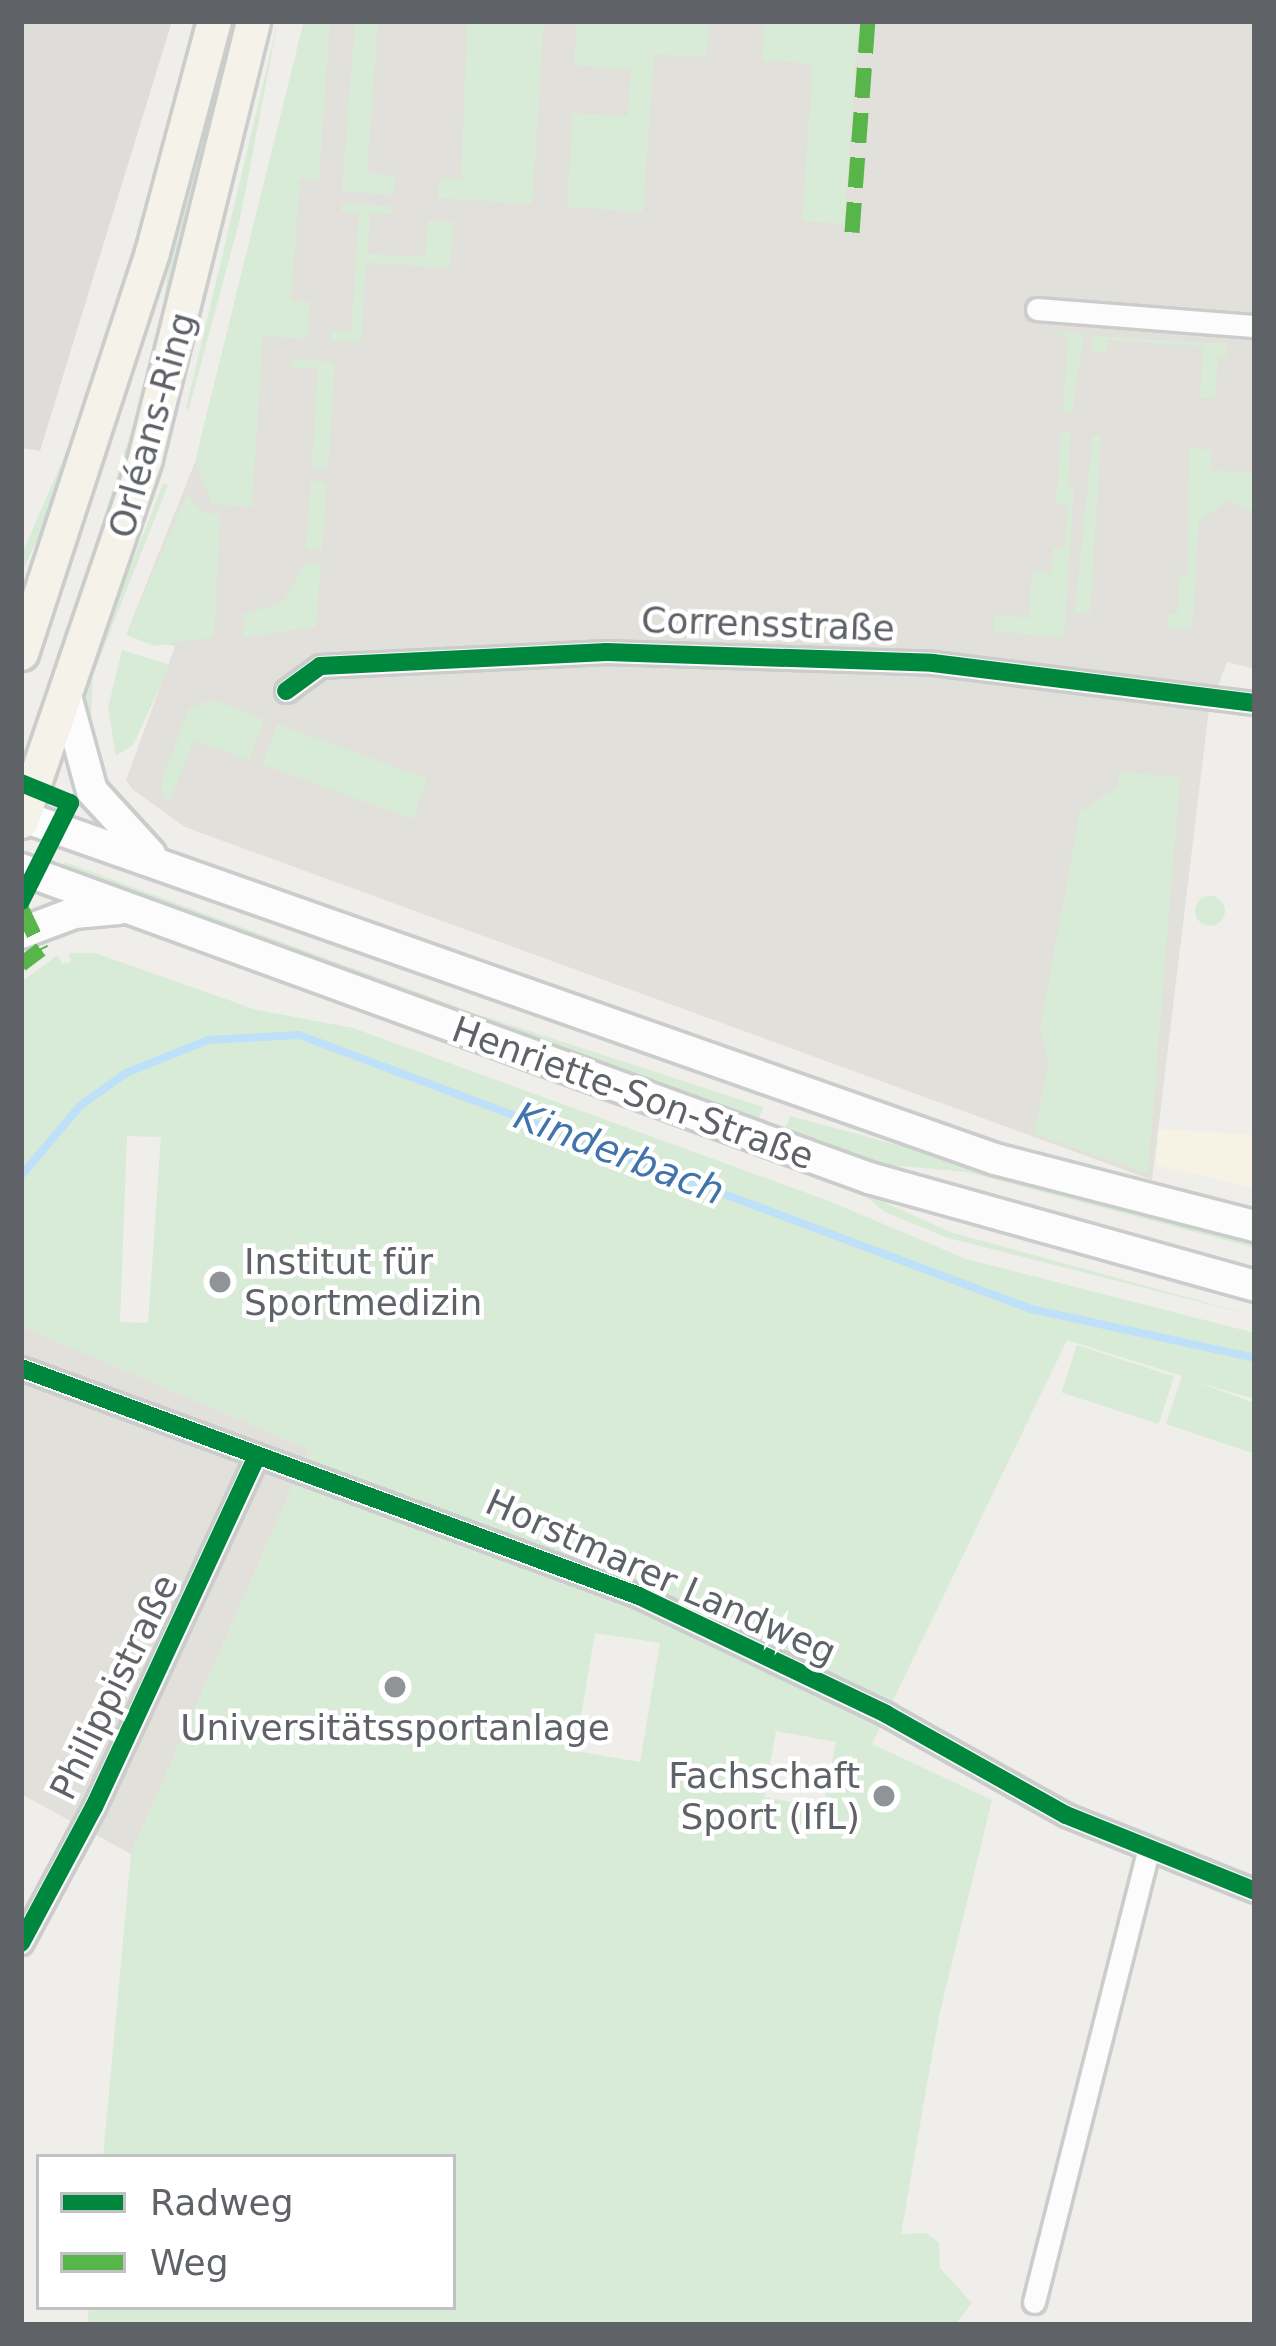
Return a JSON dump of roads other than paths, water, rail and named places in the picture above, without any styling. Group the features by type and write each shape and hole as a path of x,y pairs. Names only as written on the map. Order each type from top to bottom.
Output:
{"main road":[{"name":"Orléans-Ring","path":"23,643 152,252 214,21"},
{"name":"Orléans-Ring","path":"22,818 66,696 188,305 253,21"},
{"path":"66,696 78,759 99,804 168,869"},
{"name":"Henriette-Son-Straße","path":"22,818 995,1160 1255,1226"},
{"name":"Henriette-Son-Straße","path":"21,869 869,1178 1255,1286"},
{"path":"21,932 74,913 131,908"}],"street":[{"path":"1037,309 1255,326"},
{"name":"Corrensstraße","path":"286,691 320,666 607,652 933,663 1255,703"},
{"name":"Horstmarer Landweg","path":"21,1368 639,1596 1148,1851 1255,1891"},
{"name":"Philippistraße","path":"21,1943 94,1807 257,1456"},
{"path":"1034,2302 1148,1851"}],"waterway":[{"name":"Kinderbach","path":"21,1176 80,1106 126,1073 208,1040 299,1035 1031,1309 1255,1358"}],"place":[{"name":"Institut für Sportmedizin","path":"220,1282"},
{"name":"Universitätssportanlage","path":"395,1687"},
{"name":"Fachschaft Sport (IfL)","path":"884,1796"}]}
